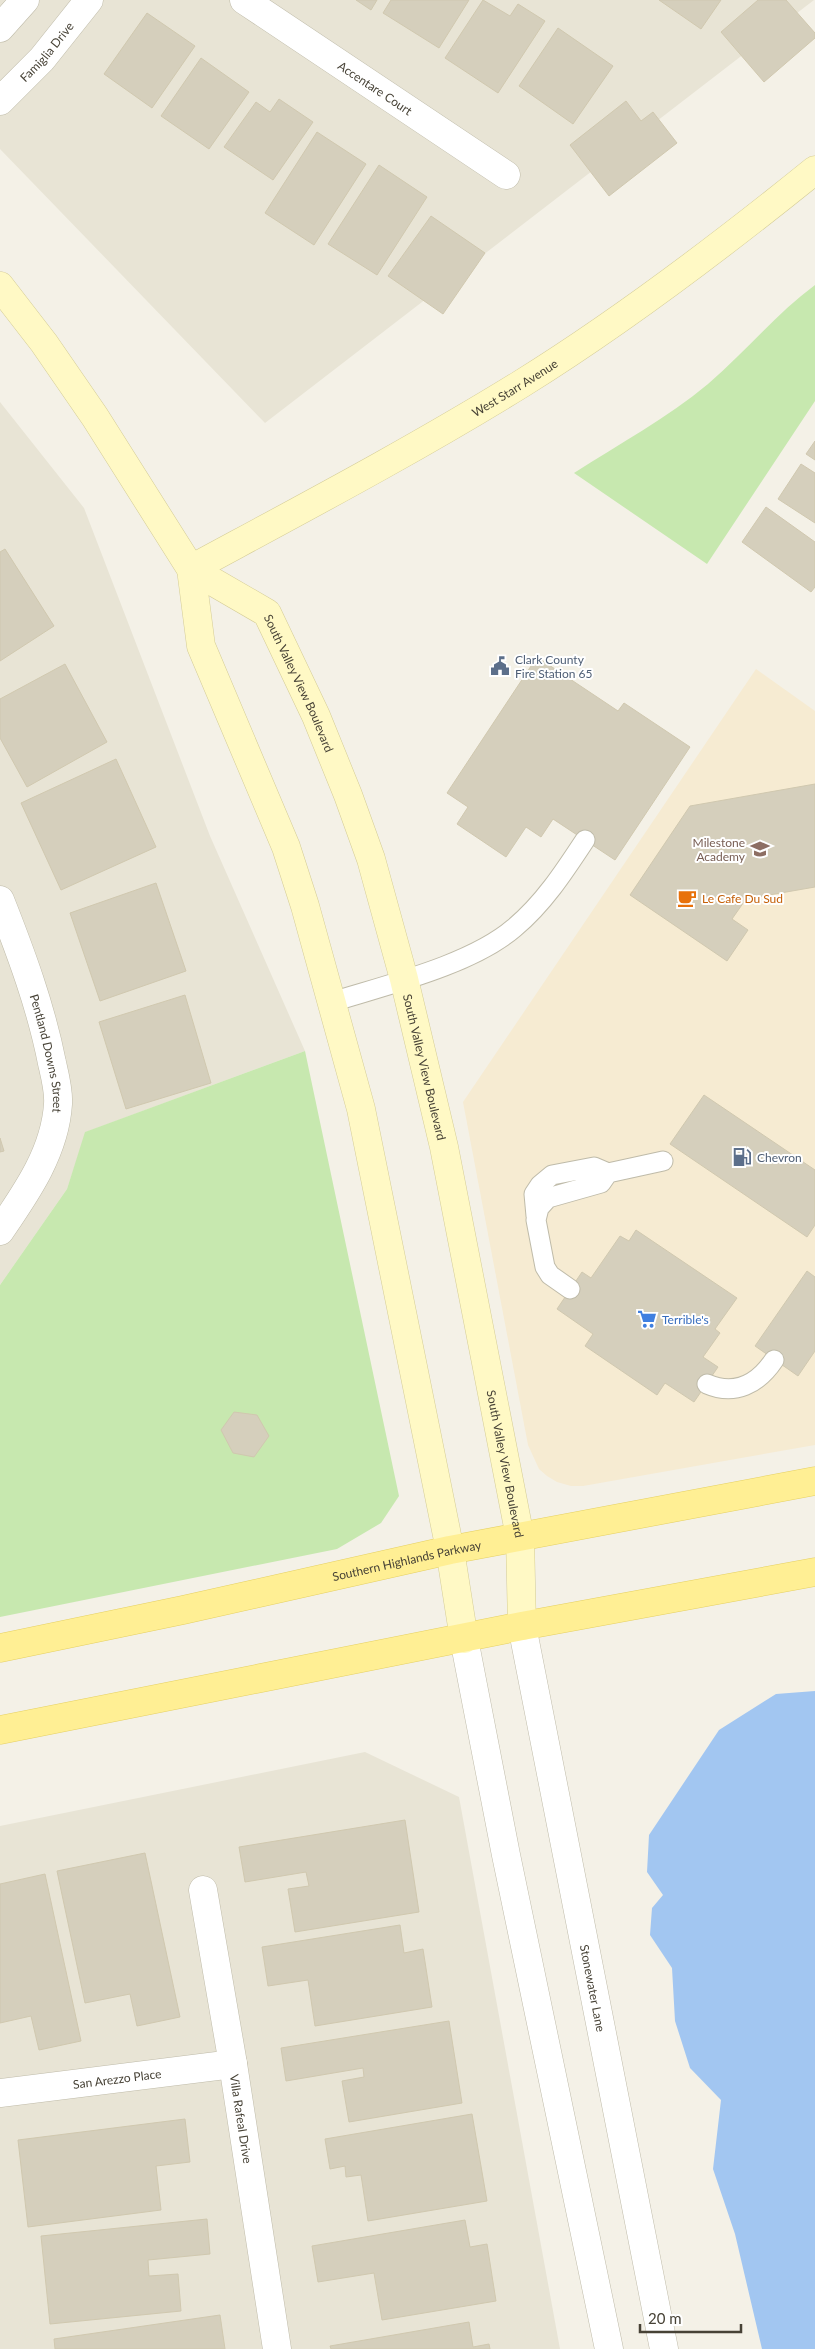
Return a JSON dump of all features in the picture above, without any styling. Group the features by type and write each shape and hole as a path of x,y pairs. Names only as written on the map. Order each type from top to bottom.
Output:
{"main road":[{"name":"West Starr Avenue","path":"191,569 402,455 522,383 687,271 815,170"},
{"name":"South Valley View Boulevard","path":"0,286 44,343 95,417 191,569 201,646 286,847 332,1002 361,1110 450,1550 464,1639"},
{"name":"South Valley View Boulevard","path":"191,569 267,613 316,716 348,795 371,859 404,979 444,1147 520,1537 522,1626"},
{"name":"Southern Highlands Parkway","path":"0,1648 184,1610 450,1550 815,1481"},
{"path":"0,1730 522,1626 815,1572"}],"street":[{"path":"0,28 25,0"},
{"name":"Famiglia Drive","path":"0,101 42,60 89,0"},
{"name":"Accentare Court","path":"244,0 506,175"},
{"name":"Pentland Downs Street","path":"0,900 45,1027 58,1103 52,1135 42,1163 28,1189 0,1231"},
{"name":"Stonewater Lane","path":"522,1626 664,2349"},
{"path":"464,1639 508,1864 609,2349"},
{"name":"Villa Rafeal Drive","path":"203,1890 233,2064 277,2349"},
{"name":"San Arezzo Place","path":"0,2093 233,2064"}],"lane":[{"path":"332,1002 477,953 513,929 545,896 585,840"},
{"path":"570,1289 550,1275 545,1267 536,1220 539,1208 548,1198 601,1183 608,1173 663,1161"},
{"path":"707,1384 720,1389 737,1389 758,1380 774,1360"}],"shaded area":[{"path":"0,0 814,0 265,423 0,149"},
{"path":"0,402 84,508 210,836 305,1051 86,1132 67,1189 0,1285"},
{"path":"756,669 815,711 815,1445 583,1486 571,1486 557,1482 539,1469 528,1445 463,1102"},
{"path":"365,1752 459,1797 560,2349 0,2349 0,1826"}],"green space":[{"path":"815,285 815,401 707,564 574,473 659,419 708,384 787,308"},
{"path":"305,1051 399,1496 381,1523 337,1549 0,1617 0,1285 67,1189 85,1132"}],"water":[{"path":"815,1691 815,2349 762,2349 735,2234 713,2169 721,2100 690,2068 675,2021 672,1968 650,1935 652,1908 663,1895 647,1872 649,1835 719,1730 776,1694"}],"building":[{"path":"356,0 377,0 371,10"},
{"path":"391,0 469,0 439,48 383,13"},
{"path":"483,0 510,16 518,4 545,21 498,93 445,58"},
{"path":"659,0 721,0 701,29"},
{"path":"758,0 786,0 815,33 815,38 764,82 721,32"},
{"path":"147,13 195,46 152,108 104,74"},
{"path":"558,28 613,66 573,124 519,86"},
{"path":"201,58 249,92 209,149 161,116"},
{"path":"279,99 313,122 273,180 224,147 256,102 270,112"},
{"path":"626,101 641,121 653,112 677,143 609,196 570,145"},
{"path":"317,132 366,164 314,245 265,213"},
{"path":"379,165 427,197 377,275 328,244"},
{"path":"431,216 485,253 443,314 388,276"},
{"path":"815,441 815,460 806,454"},
{"path":"801,464 815,473 815,523 778,499"},
{"path":"766,507 815,542 815,587 811,592 742,542"},
{"path":"5,549 54,626 0,661 0,552"},
{"path":"537,657 618,711 624,703 690,747 615,860 553,819 541,837 526,827 506,857 457,824 468,807 447,793"},
{"path":"65,664 107,742 27,787 0,738 0,699"},
{"path":"116,759 156,847 61,890 21,803"},
{"path":"815,784 815,887 746,899 732,919 748,930 727,961 630,895 690,806"},
{"path":"156,883 186,971 100,1001 70,913"},
{"path":"185,995 211,1083 126,1109 99,1022"},
{"name":"Chevron","path":"704,1095 815,1170 815,1225 807,1237 670,1144"},
{"path":"0,1138 4,1151 0,1152"},
{"name":"Terrible's","path":"636,1230 737,1298 715,1329 720,1333 703,1357 718,1367 694,1402 665,1383 657,1395 585,1346 593,1334 557,1309 582,1272 591,1278 620,1236 629,1241"},
{"path":"807,1271 815,1277 815,1351 798,1376 755,1346"},
{"path":"234,1412 257,1415 269,1436 254,1457 233,1453 221,1430"},
{"path":"405,1820 419,1912 295,1932 288,1889 309,1886 306,1872 245,1882 239,1847"},
{"path":"145,1853 180,2017 137,2026 130,1994 85,2003 57,1871"},
{"path":"45,1874 81,2041 39,2050 31,2016 0,2023 0,1884"},
{"path":"400,1925 404,1953 423,1949 432,2007 315,2026 308,1980 268,1986 262,1947"},
{"path":"449,2021 462,2103 349,2122 342,2081 364,2077 363,2068 286,2081 281,2048"},
{"path":"472,2114 487,2201 368,2221 361,2175 346,2177 345,2166 330,2169 325,2139"},
{"path":"185,2119 190,2162 156,2166 161,2210 28,2227 18,2140"},
{"path":"207,2219 210,2254 148,2260 149,2276 178,2274 181,2311 50,2324 41,2236"},
{"path":"465,2220 470,2247 487,2244 496,2301 382,2320 374,2273 318,2282 312,2246"},
{"path":"220,2315 225,2349 55,2349 54,2339"},
{"path":"469,2322 473,2347 489,2344 490,2349 331,2349 330,2346"}],"place":[{"name":"Clark County Fire Station 65","path":"500,666"},
{"name":"Milestone Academy","path":"760,849"},
{"name":"Le Cafe Du Sud","path":"687,898"},
{"name":"Chevron","path":"742,1157"},
{"name":"Terrible's","path":"647,1319"}]}
